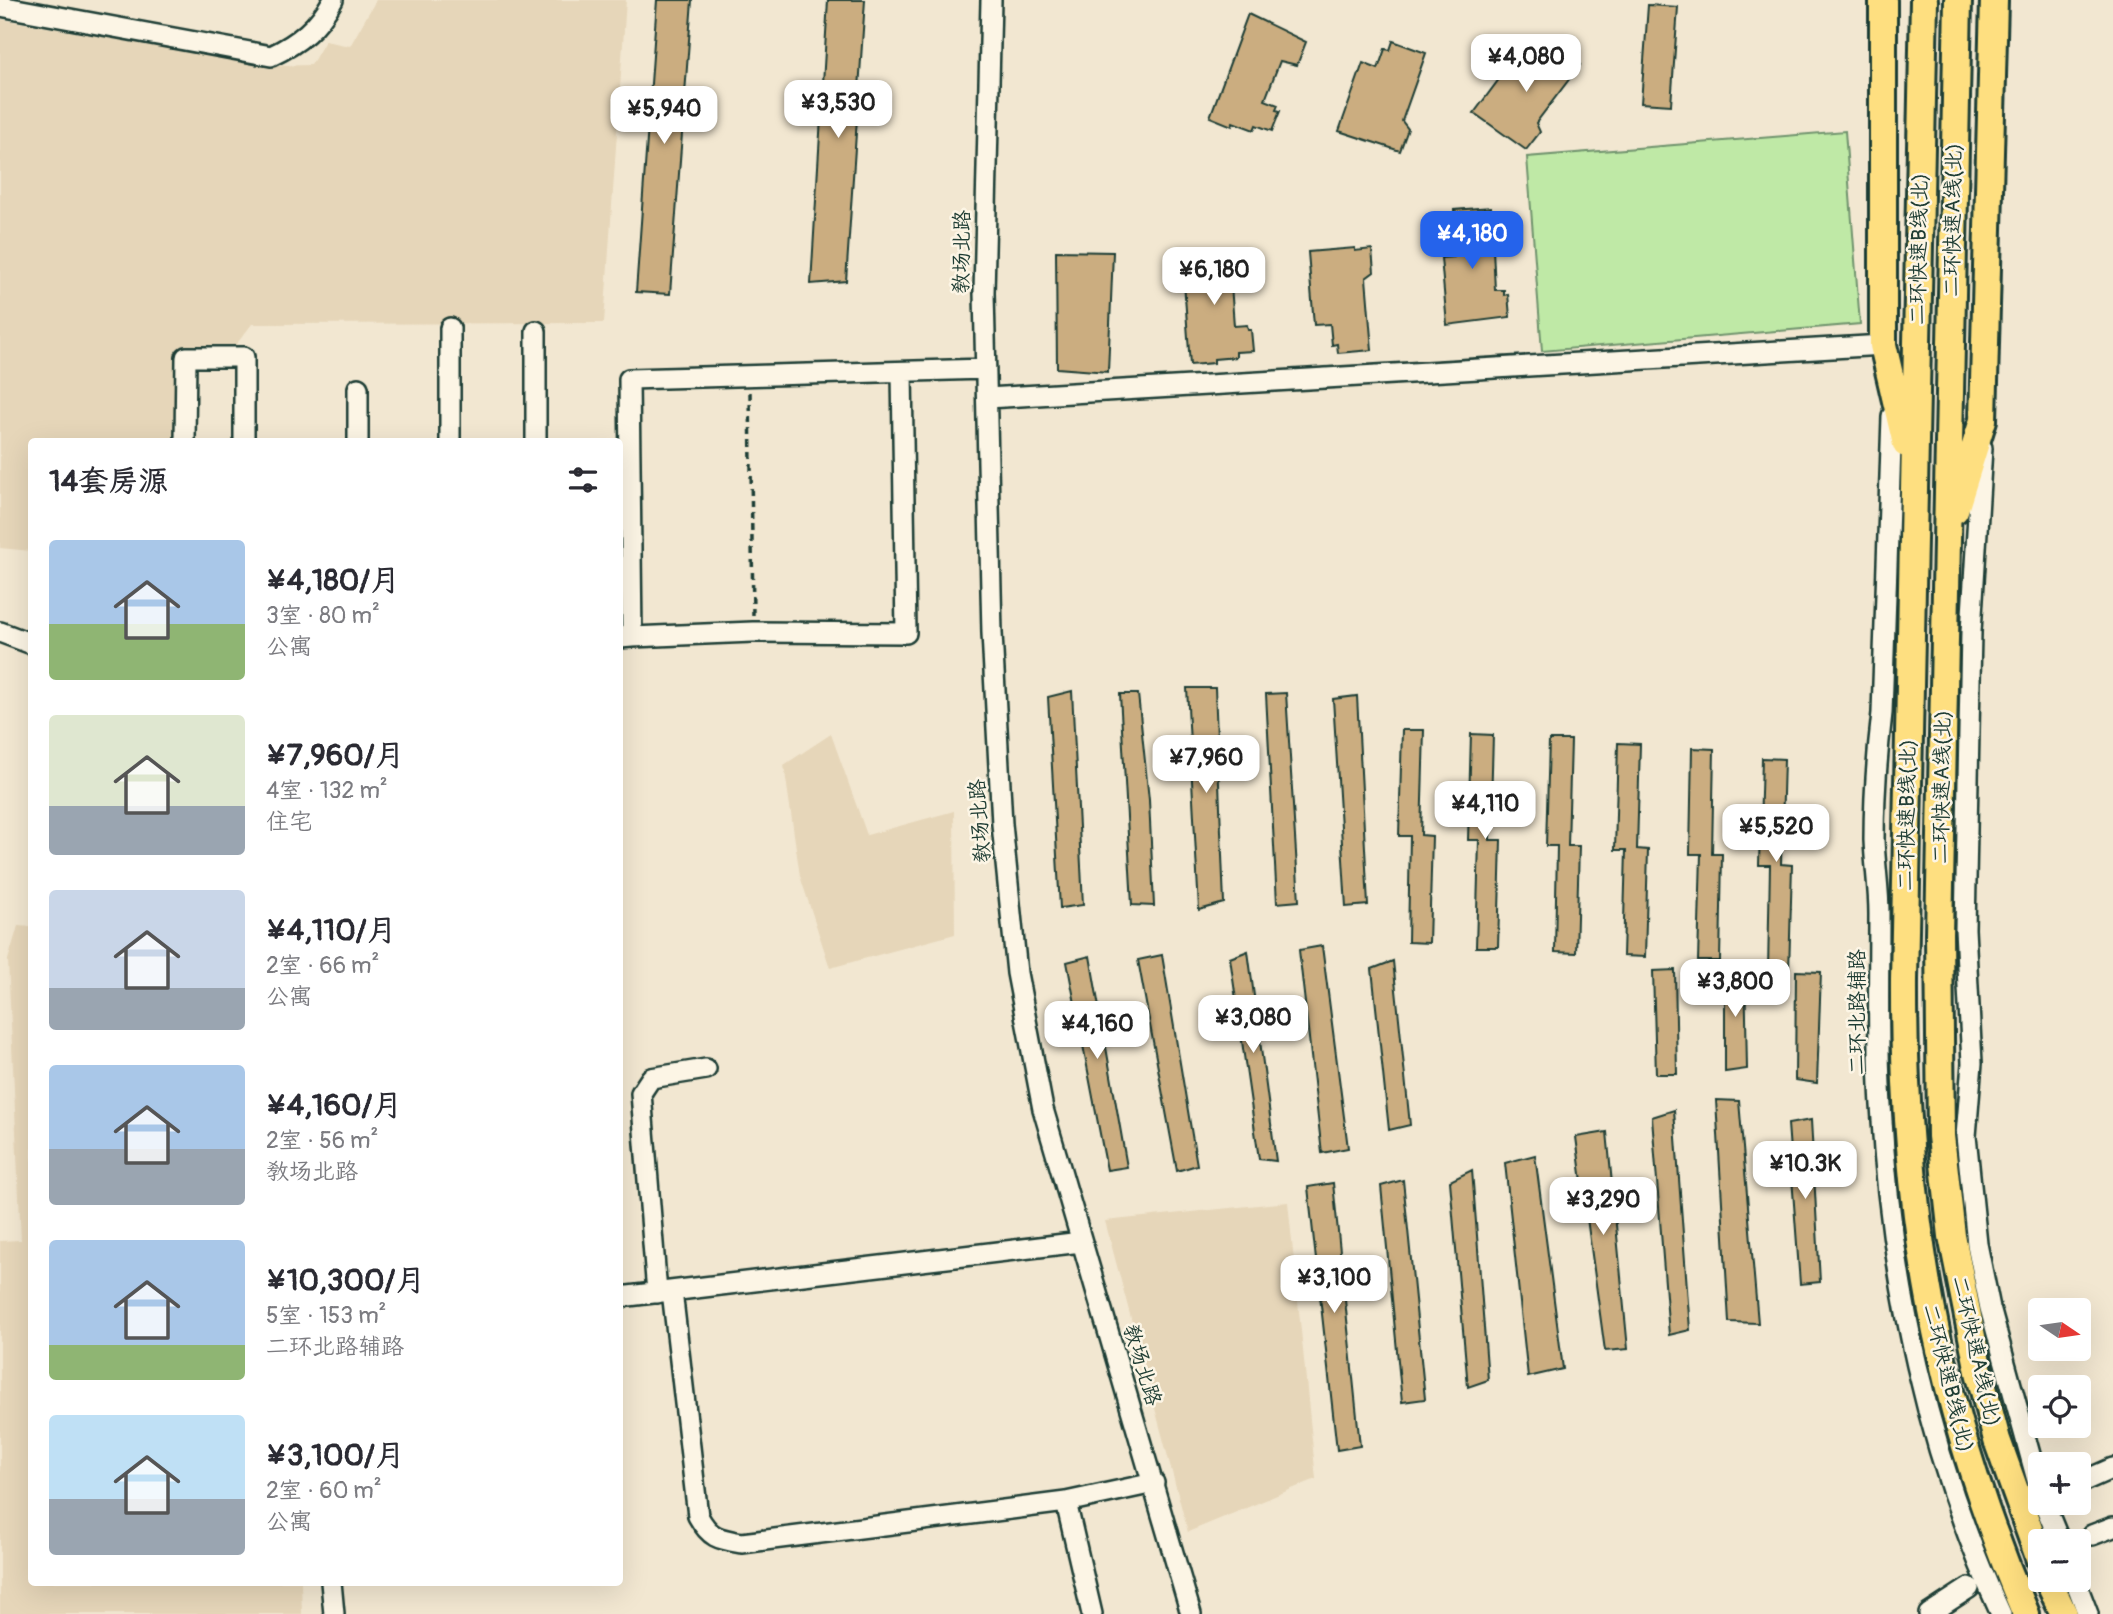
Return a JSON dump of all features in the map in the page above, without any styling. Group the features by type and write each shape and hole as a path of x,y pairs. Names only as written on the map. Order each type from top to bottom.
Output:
{"highway":[{"path":"1883,0 1883,345 1914,473"},
{"name":"二环快速B线(北)","path":"1924,0 1904,1070 1911,1176 1922,1264 1954,1412 1984,1509 2026,1614"},
{"name":"二环快速A线(北)","path":"1958,0 1946,539 1939,1013 1941,1136 1952,1236 1964,1305 1997,1440 2028,1492"},
{"path":"1946,539 1983,420 1994,0"},
{"path":"2054,1592 2064,1614"}],"street":[{"path":"0,6 271,57 288,48 320,23 333,0"},
{"name":"教场北路","path":"991,0 984,293 992,633 1002,824 1017,973 1043,1109 1191,1614"},
{"path":"450,328 450,438"},
{"path":"536,331 536,438"},
{"path":"987,398 1883,345"},
{"path":"185,438 186,357 244,357 244,438"},
{"path":"902,372 906,634 753,632 626,637 629,379 986,369"},
{"path":"358,388 358,438"},
{"name":"二环北路辅路","path":"1893,394 1882,713 1877,756 1874,841 1879,903 1880,1104 1887,1185 1910,1333 1925,1394 1955,1499 2001,1614"},
{"path":"1983,420 1971,646 1965,929 1972,1062 1966,1136 1978,1244 1990,1307 2003,1365 2029,1452"},
{"path":"0,632 28,642"},
{"path":"706,1069 651,1078 640,1093 664,1292 694,1498 698,1516 707,1532 724,1540 742,1543 1066,1502 1154,1483"},
{"path":"623,1297 1081,1242"},
{"path":"2091,1478 2113,1468"},
{"path":"1066,1502 1092,1614"},
{"path":"2092,1535 2113,1527"},
{"path":"331,1586 334,1614"},
{"path":"1929,1614 1969,1588"},
{"path":"2080,1592 2088,1614"}],"path":[{"path":"750,376 753,632"}],"shaded area":[{"path":"376,0 626,0 604,323 252,324 235,346 181,352 179,438 28,438 28,551 0,548 0,19 270,66 311,65 325,41 350,46"},
{"path":"831,734 867,835 954,811 955,934 830,968 800,876 784,765"},
{"path":"18,926 28,927 28,1586 301,1586 302,1614 0,1614 0,1241 21,1240 8,960"},
{"path":"1288,1202 1316,1479 1188,1532 1105,1221"}],"green space":[{"path":"1845,131 1860,324 1542,351 1527,157"}],"building":[{"path":"657,0 692,0 670,294 636,292"},
{"path":"828,0 865,0 846,281 811,284"},
{"path":"1648,5 1678,7 1671,105 1641,103"},
{"path":"1248,14 1306,42 1297,65 1280,61 1265,100 1278,105 1276,110 1280,111 1272,131 1256,125 1254,130 1233,122 1232,126 1210,117"},
{"path":"1393,41 1426,53 1402,121 1408,129 1400,151 1339,131 1363,63 1378,69 1385,49 1390,50"},
{"path":"1552,44 1580,65 1536,123 1540,132 1526,150 1474,113 1517,55 1530,65 1543,48 1547,51"},
{"path":"1491,207 1495,290 1504,290 1504,295 1508,294 1510,317 1447,325 1441,258 1454,257 1450,221 1455,221 1454,210"},
{"path":"1355,248 1355,251 1372,249 1374,272 1366,278 1372,350 1338,353 1337,344 1332,345 1330,324 1314,325 1308,252"},
{"path":"1056,251 1113,252 1108,372 1057,368"},
{"path":"1229,254 1229,258 1247,257 1249,280 1231,284 1234,326 1247,325 1248,330 1251,330 1253,351 1236,352 1236,357 1214,359 1214,363 1190,365 1182,255"},
{"path":"1187,688 1215,688 1224,903 1199,910"},
{"path":"1072,691 1083,905 1060,908 1048,697"},
{"path":"1286,693 1299,901 1277,903 1266,694"},
{"path":"1120,694 1138,694 1149,800 1154,906 1132,905"},
{"path":"1357,696 1368,905 1346,907 1333,699"},
{"path":"1402,730 1424,730 1421,835 1432,836 1429,943 1408,942 1410,836 1399,836"},
{"path":"1471,734 1493,735 1490,840 1501,840 1498,947 1476,947 1479,840 1468,840"},
{"path":"1549,740 1571,740 1568,846 1579,846 1576,953 1555,952 1557,846 1546,846"},
{"path":"1618,743 1640,744 1637,849 1648,850 1645,957 1623,956 1626,850 1615,850"},
{"path":"1692,748 1714,749 1712,854 1722,854 1720,961 1698,961 1701,854 1690,854"},
{"path":"1762,758 1784,759 1781,864 1792,865 1789,972 1768,971 1770,865 1759,865"},
{"path":"1322,946 1348,1148 1322,1153 1299,950"},
{"path":"1248,951 1276,1161 1259,1159 1230,958"},
{"path":"1162,955 1197,1165 1177,1171 1138,960"},
{"path":"1090,956 1127,1167 1107,1170 1067,962"},
{"path":"1393,961 1410,1125 1389,1130 1372,969"},
{"path":"1745,965 1747,1069 1725,1072 1725,967"},
{"path":"1675,970 1677,1074 1656,1074 1653,971"},
{"path":"1796,971 1821,972 1817,1083 1795,1080"},
{"path":"1716,1100 1739,1101 1758,1323 1729,1322"},
{"path":"1674,1110 1690,1330 1669,1335 1652,1117"},
{"path":"1811,1120 1820,1282 1800,1284 1788,1124"},
{"path":"1607,1132 1628,1349 1605,1351 1576,1137"},
{"path":"1535,1155 1563,1369 1528,1377 1505,1163"},
{"path":"1472,1170 1488,1380 1468,1387 1450,1181"},
{"path":"1403,1180 1425,1399 1402,1402 1381,1186"},
{"path":"1333,1183 1360,1446 1337,1450 1308,1187"}]}
